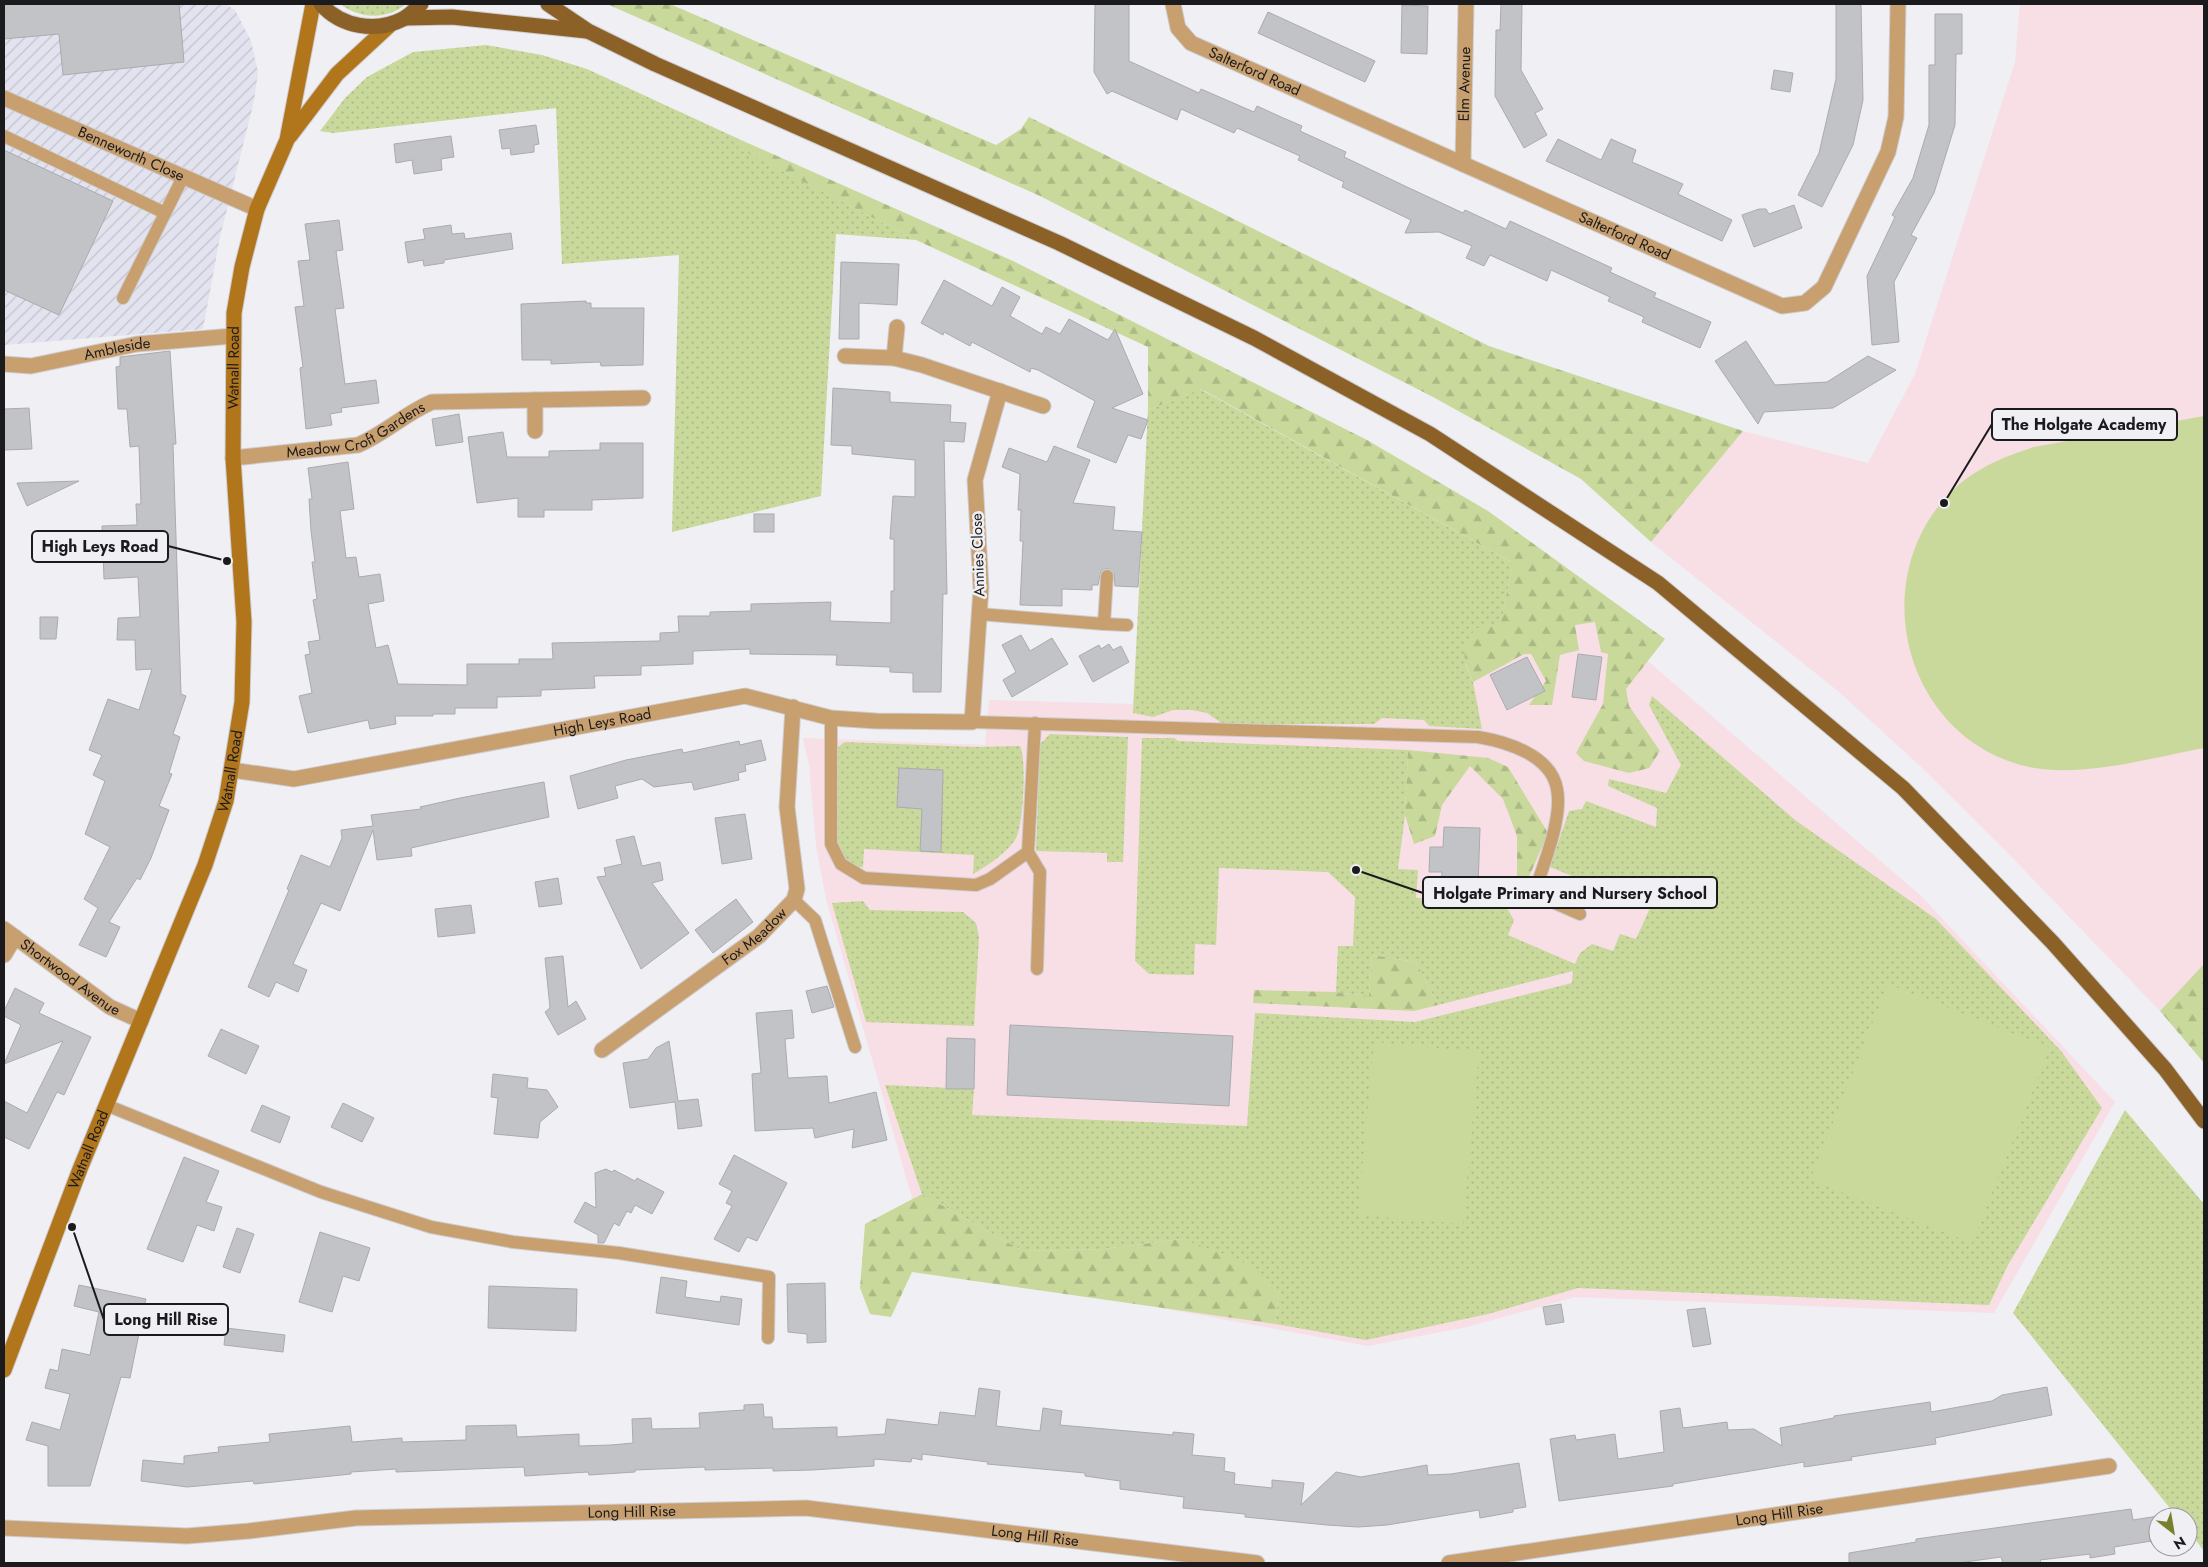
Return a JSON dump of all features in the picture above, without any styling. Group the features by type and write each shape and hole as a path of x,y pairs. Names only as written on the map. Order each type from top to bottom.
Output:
{"main road":[{"name":"Watnall Road","path":"288,140 313,4"},
{"path":"321,4 329,13 345,22 367,27 398,21 452,17 588,31"},
{"path":"398,21 421,4"},
{"path":"548,4 588,31 655,64 1059,243 1254,338 1430,434 1658,583 1903,788 2052,943 2165,1069 2204,1121"},
{"name":"Watnall Road","path":"4,1370 106,1105 205,865 218,828 232,770 242,702 244,622 233,458 234,313 242,267 257,209 288,140 337,74 398,21"}],"street":[{"name":"Salterford Road","path":"1173,4 1178,28 1191,43 1782,306 1805,303 1824,287 1888,152 1893,137 1896,116 1898,4"},
{"name":"Elm Avenue","path":"1463,164 1466,4"},
{"name":"Benneworth Close","path":"4,98 257,209"},
{"path":"894,358 897,326"},
{"name":"Ambleside","path":"4,364 32,366 137,344 233,336"},
{"path":"845,356 894,358 922,365 1043,406"},
{"name":"Annies Close","path":"972,722 981,588 975,480 1000,391"},
{"name":"Meadow Croft Gardens","path":"233,458 358,445 376,437 412,410 432,402 643,398"},
{"path":"535,400 535,431"},
{"name":"High Leys Road","path":"232,770 294,779 745,696 831,718 876,721 972,722"},
{"name":"Fox Meadow","path":"602,1050 759,936 794,900 797,889 787,807 793,707"},
{"path":"4,955 9,933"},
{"name":"Shortwood Avenue","path":"9,933 110,1006 140,1021"},
{"name":"Long Hill Rise","path":"1449,1563 2109,1466"},
{"name":"Long Hill Rise","path":"4,1528 187,1536 249,1531 356,1518 806,1508 1258,1563"}],"lane":[{"path":"4,136 165,213"},
{"path":"123,298 183,177"},
{"path":"1104,624 1107,576"},
{"path":"979,614 1127,625"},
{"path":"831,718 831,844 841,864 864,878 976,884 990,878 1028,852"},
{"path":"972,722 1478,736 1502,741 1526,750 1546,768 1557,788 1557,811 1551,839 1534,894 1580,914"},
{"path":"1035,723 1028,852 1040,872 1037,970"},
{"path":"794,900 815,920 855,1047"},
{"path":"106,1105 184,1139 321,1192 431,1227 513,1242 619,1253 769,1277 768,1338"}],"shaded area":[{"path":"4,4 225,4 235,10 251,41 258,72 254,101 220,237 203,329 4,345"},
{"path":"2020,4 2204,4 2204,964 2160,1011 2002,847 1918,764 1838,691 1651,542 1743,431 1868,463 1915,374 2015,62"},
{"path":"1200,389 1572,596 1920,895 2115,1102 1994,1313 1575,1297 1467,1327 1368,1346 1162,1308 1023,1264 912,1198 826,899 816,845 809,765 803,738 985,745 989,700 1133,704 1148,410"}],"green space":[{"path":"340,4 406,4 390,13 373,16 356,13"},
{"path":"607,4 670,4 996,145 1021,129 1029,117 1489,346 1743,431 1651,542 1581,479 1433,397 1040,196"},
{"path":"486,45 542,55 587,69 741,140 739,148 916,240 836,234 821,496 672,532 679,255 562,264 556,108 333,133 320,131 345,98 367,77 413,52"},
{"path":"741,140 1013,261 1367,440 1488,511 1665,639 1626,689 1629,706 1660,751 1649,768 1629,773 1584,761 1576,753 1603,704 1608,654 1601,652 1595,622 1575,625 1579,650 1560,655 1552,705 1529,705 1546,681 1531,654 1524,654 1473,682 1465,660 1467,643 1475,629 1501,622 1513,563 1201,389 1148,410 1148,347 916,240 738,148"},
{"path":"1200,389 1513,563 1501,623 1475,629 1466,666 1473,682 1482,729 1429,726 1424,720 1382,718 1374,724 1223,724 1207,713 1192,710 1173,710 1153,717 1133,713 1148,410"},
{"path":"2204,416 2204,748 2117,765 2072,770 2050,770 2029,767 1987,751 1953,725 1927,692 1911,654 1905,612 1908,570 1923,530 1949,494 1967,478 1988,465 2010,455 2034,447"},
{"path":"1652,696 1795,820 1936,919 2061,1051 2102,1108 2008,1265 1989,1305 1578,1288 1488,1314 1366,1340 1275,1324 1279,1294 1181,1239 1104,1249 1023,1251 922,1194 885,1085 974,1089 972,1115 1247,1126 1255,1013 1415,1022 1572,983 1573,971 1438,1005 1416,962 1372,955 1369,996 1336,992 1338,946 1353,946 1355,897 1328,872 1219,868 1216,945 1195,944 1194,975 1149,974 1135,961 1142,738 1408,750 1405,815 1398,869 1418,870 1416,898 1476,901 1493,907 1505,905 1514,920 1508,935 1575,964 1580,953 1592,944 1613,951 1620,934 1636,939 1650,908 1550,867 1569,811 1582,809 1586,801 1656,827 1657,808 1608,786 1609,779 1666,793 1681,765 1649,705"},
{"path":"1050,734 1128,737 1123,862 1107,862 1107,853 1036,851 1040,744"},
{"path":"845,742 976,747 1020,746 1023,764 1023,791 1021,818 1017,836 1004,852 973,874 974,855 864,849 863,867 857,867 843,857 835,843 837,757 838,747"},
{"path":"1408,750 1488,758 1508,767 1548,833 1528,879 1517,878 1517,836 1503,799 1470,766 1442,805 1435,836 1414,844 1405,815"},
{"path":"863,901 870,910 963,912 976,923 979,937 974,1026 866,1022 832,903"},
{"path":"1372,955 1416,962 1438,1005 1414,1011 1253,1003 1254,990 1336,992 1369,996"},
{"path":"2204,964 2204,1063 2160,1011"},
{"path":"1888,984 2050,1048 1972,1243 1810,1180"},
{"path":"1374,1042 1479,1052 1463,1224 1358,1215"},
{"path":"2125,1110 2204,1204 2204,1551 2198,1543 2198,1507 2169,1507 2013,1313"},
{"path":"922,1194 1023,1251 1104,1249 1181,1239 1239,1259 1279,1294 1275,1324 912,1272 891,1317 870,1314 860,1288 865,1224"}],"building":[{"path":"4,4 179,4 184,62 63,75 59,34 4,39"},
{"path":"1095,4 1129,4 1129,61 1199,93 1201,89 1254,112 1257,106 1302,126 1300,131 1346,152 1344,157 1463,213 1465,210 1506,229 1510,221 1612,268 1610,272 1656,293 1654,297 1711,322 1700,348 1642,322 1644,317 1608,301 1610,297 1551,270 1547,281 1490,255 1484,266 1466,258 1472,246 1439,232 1405,233 1411,220 1342,187 1344,182 1298,160 1300,156 1237,128 1234,133 1181,109 1177,120 1112,91 1107,94 1094,72"},
{"path":"1501,4 1522,4 1521,70 1543,109 1535,113 1547,135 1524,148 1495,96 1496,30 1500,30"},
{"path":"1836,4 1861,4 1863,100 1853,145 1822,207 1798,195 1819,153 1836,79"},
{"path":"1402,5 1428,6 1427,54 1401,53"},
{"path":"1268,12 1375,61 1365,82 1258,33"},
{"path":"1935,14 1962,14 1962,54 1956,54 1955,125 1934,193 1911,235 1917,238 1894,282 1899,342 1872,345 1867,276 1895,217 1892,215 1913,178 1929,125 1929,65 1935,65"},
{"path":"1774,70 1793,73 1790,92 1771,89"},
{"path":"536,125 539,144 534,145 534,152 511,155 510,148 502,149 499,130"},
{"path":"451,136 454,157 441,159 442,170 414,174 412,160 396,163 394,144"},
{"path":"1558,139 1601,160 1611,139 1636,150 1632,162 1683,184 1678,194 1732,220 1722,241 1546,161"},
{"path":"4,150 113,201 59,315 4,290"},
{"path":"1794,205 1802,228 1754,247 1742,215 1759,209 1766,209 1769,214"},
{"path":"339,220 343,250 336,251 344,308 335,309 345,384 376,380 379,403 341,408 342,412 330,414 332,425 306,429 300,368 303,367 295,307 304,306 298,261 310,260 305,224"},
{"path":"451,225 452,234 464,233 465,239 511,233 513,249 444,260 444,263 424,266 423,260 408,263 405,242 425,239 423,229"},
{"path":"841,262 899,264 897,305 859,303 859,339 839,339"},
{"path":"944,280 992,306 1002,287 1020,297 1010,316 1042,334 1046,327 1060,334 1069,319 1108,340 1115,329 1143,394 1112,408 1148,420 1141,439 1128,435 1116,463 1077,447 1095,401 1038,370 1031,368 1030,372 972,342 970,346 944,332 943,335 921,323"},
{"path":"586,301 586,303 591,303 591,308 644,308 643,365 601,366 600,362 551,364 551,360 522,360 521,304"},
{"path":"1746,341 1775,385 1827,382 1868,356 1896,370 1833,408 1764,412 1758,424 1715,361"},
{"path":"170,351 176,444 173,444 181,694 186,696 173,734 180,737 169,773 172,774 159,806 169,810 151,858 140,880 137,878 109,922 120,927 106,957 79,945 98,908 84,899 110,847 85,834 105,781 93,775 102,755 89,750 108,699 139,710 152,669 136,670 135,640 117,640 118,618 140,617 138,577 104,579 102,526 137,525 136,504 141,504 139,446 130,447 127,409 118,409 116,367 120,366 120,357"},
{"path":"833,388 890,392 890,402 951,405 950,422 966,423 964,442 944,441 947,594 943,594 941,692 913,692 913,673 890,672 890,667 836,665 837,655 750,654 750,649 693,651 693,664 641,666 641,675 594,676 595,688 541,690 541,696 497,697 497,708 455,708 455,714 395,716 396,724 370,729 368,720 308,733 299,696 312,693 305,655 310,654 308,642 320,640 313,600 317,599 312,562 315,562 309,499 312,499 308,468 348,462 354,509 340,511 346,558 356,557 359,577 380,574 384,601 368,604 376,648 388,645 398,684 467,685 467,664 519,664 519,659 553,659 552,643 660,641 660,633 679,632 678,616 710,616 710,612 751,611 751,604 831,602 830,621 891,623 891,591 894,591 894,539 890,539 893,496 915,497 915,460 852,454 852,446 831,445"},
{"path":"29,408 32,449 4,450 4,409"},
{"path":"459,414 463,442 436,446 432,419"},
{"path":"503,432 507,457 549,457 549,451 600,450 600,443 643,443 643,498 592,500 592,510 544,510 544,517 518,517 518,498 477,503 468,437"},
{"path":"1054,446 1090,460 1073,503 1115,507 1113,530 1142,532 1138,587 1115,586 1114,573 1107,568 1101,571 1098,585 1092,585 1092,590 1062,589 1062,606 1020,605 1023,541 1020,541 1021,510 1018,510 1020,474 1002,467 1009,448 1047,462"},
{"path":"79,481 27,506 17,483"},
{"path":"754,514 774,514 774,532 754,532"},
{"path":"40,617 58,617 56,639 40,639"},
{"path":"1021,635 1030,651 1052,638 1068,664 1012,697 1003,680 1016,672 1002,645"},
{"path":"1109,644 1113,650 1121,646 1129,662 1093,682 1079,656 1099,645 1101,649"},
{"path":"1578,654 1602,657 1596,700 1572,697"},
{"path":"1527,657 1545,691 1507,710 1490,675"},
{"path":"761,740 766,760 745,765 746,771 738,773 739,780 694,790 692,782 654,787 642,779 615,786 618,798 578,809 570,776 626,760 682,749 683,753 739,741 740,745"},
{"path":"899,768 943,770 941,852 920,851 922,809 897,807"},
{"path":"544,782 549,817 411,848 412,856 377,860 373,830 340,911 321,903 293,964 307,970 298,992 276,982 269,997 248,987 289,890 287,889 301,855 330,867 342,838 341,830 373,826 371,815 421,809 420,807 460,798"},
{"path":"745,814 752,859 722,864 715,818"},
{"path":"1444,827 1480,828 1478,888 1441,887 1442,872 1429,872 1430,847 1443,847"},
{"path":"634,836 642,866 660,862 663,880 652,883 689,933 641,969 597,877 606,876 604,868 622,864 616,840"},
{"path":"558,878 562,904 539,907 535,882"},
{"path":"736,899 753,922 713,953 695,930"},
{"path":"471,905 475,933 438,937 435,909"},
{"path":"563,956 568,1007 576,1001 586,1019 558,1035 545,1012 550,1008 545,958"},
{"path":"827,986 834,1007 812,1013 806,991"},
{"path":"15,988 44,1003 39,1013 91,1037 64,1095 57,1092 29,1149 4,1137 4,1101 27,1113 63,1041 4,1064 21,1025 4,1016 4,1011"},
{"path":"792,1010 794,1038 785,1039 788,1078 827,1076 829,1103 876,1092 887,1140 852,1148 854,1129 815,1138 813,1128 755,1131 752,1074 761,1073 756,1013"},
{"path":"1010,1025 1233,1036 1229,1106 1007,1095"},
{"path":"221,1029 259,1046 246,1074 208,1056"},
{"path":"947,1038 975,1039 974,1089 946,1089"},
{"path":"669,1041 678,1101 698,1099 702,1126 678,1129 675,1102 630,1108 623,1063 648,1059 656,1048"},
{"path":"493,1074 528,1078 527,1088 547,1090 558,1107 540,1122 538,1138 494,1134 498,1098 491,1097"},
{"path":"343,1103 374,1118 362,1142 331,1127"},
{"path":"262,1105 290,1117 280,1143 251,1131"},
{"path":"734,1155 787,1183 757,1241 747,1237 739,1252 714,1239 732,1206 726,1203 732,1191 719,1184"},
{"path":"184,1157 219,1171 206,1202 222,1207 214,1231 197,1225 183,1262 147,1249"},
{"path":"606,1169 612,1172 614,1170 635,1181 637,1178 664,1192 652,1214 635,1205 631,1213 627,1211 619,1226 614,1223 604,1243 598,1243 598,1235 574,1222 585,1202 596,1208 595,1173"},
{"path":"237,1228 254,1234 240,1273 223,1267"},
{"path":"320,1232 370,1248 359,1281 343,1276 332,1312 299,1302"},
{"path":"661,1277 687,1281 685,1297 720,1302 721,1296 742,1299 739,1325 656,1313"},
{"path":"825,1283 826,1342 807,1343 807,1334 788,1332 787,1284"},
{"path":"79,1285 146,1299 130,1378 121,1377 90,1486 48,1486 48,1446 26,1440 32,1422 60,1430 70,1394 45,1388 50,1369 58,1371 62,1349 90,1355 99,1312 74,1306"},
{"path":"489,1286 577,1289 576,1331 488,1328"},
{"path":"1561,1304 1564,1322 1546,1325 1543,1307"},
{"path":"1705,1308 1711,1344 1693,1347 1687,1310"},
{"path":"226,1328 285,1335 283,1352 224,1345"},
{"path":"2047,1387 2052,1415 1935,1438 1936,1444 1851,1457 1852,1460 1804,1467 1804,1462 1673,1484 1673,1486 1559,1501 1550,1439 1575,1435 1576,1440 1615,1434 1618,1459 1664,1452 1660,1411 1680,1408 1683,1428 1727,1422 1728,1430 1754,1429 1782,1446 1780,1428 1834,1418 1834,1416 1930,1402 1931,1412 1992,1401 2002,1395"},
{"path":"979,1388 1000,1391 996,1426 1040,1431 1043,1408 1062,1411 1060,1425 1173,1435 1173,1432 1194,1434 1192,1455 1225,1458 1224,1471 1235,1473 1234,1484 1272,1488 1272,1480 1304,1483 1301,1505 1336,1472 1361,1477 1427,1465 1428,1475 1451,1474 1519,1463 1526,1507 1513,1509 1513,1512 1480,1518 1479,1510 1387,1525 1358,1527 1327,1525 1245,1517 1245,1514 1183,1508 1184,1497 1120,1489 1120,1481 1085,1476 1085,1473 987,1464 988,1462 922,1454 922,1460 912,1458 911,1462 874,1459 874,1466 812,1470 773,1471 773,1468 705,1470 705,1467 635,1470 635,1472 589,1475 588,1472 525,1476 524,1467 396,1472 396,1469 351,1472 351,1474 254,1484 253,1481 187,1487 141,1481 143,1460 184,1464 184,1456 219,1452 218,1447 270,1442 269,1434 350,1426 352,1442 402,1438 402,1442 466,1440 466,1426 516,1425 517,1437 579,1434 579,1446 611,1445 633,1443 632,1419 651,1418 652,1429 700,1428 699,1413 744,1410 744,1405 763,1404 764,1417 772,1417 773,1429 837,1427 837,1437 885,1434 887,1419 938,1425 940,1412 975,1416"},
{"path":"2131,1509 2133,1520 2148,1518 2148,1542 2114,1547 2115,1554 2090,1558 2090,1554 2040,1560 2041,1563 2003,1563 2001,1557 1958,1563 1849,1563 1849,1553 1916,1542 1916,1539"}],"place":[{"name":"The Holgate Academy","path":"1944,503"},
{"name":"High Leys Road","path":"227,561"},
{"name":"Holgate Primary and Nursery School","path":"1356,870"},
{"name":"Long Hill Rise","path":"72,1227"}]}
